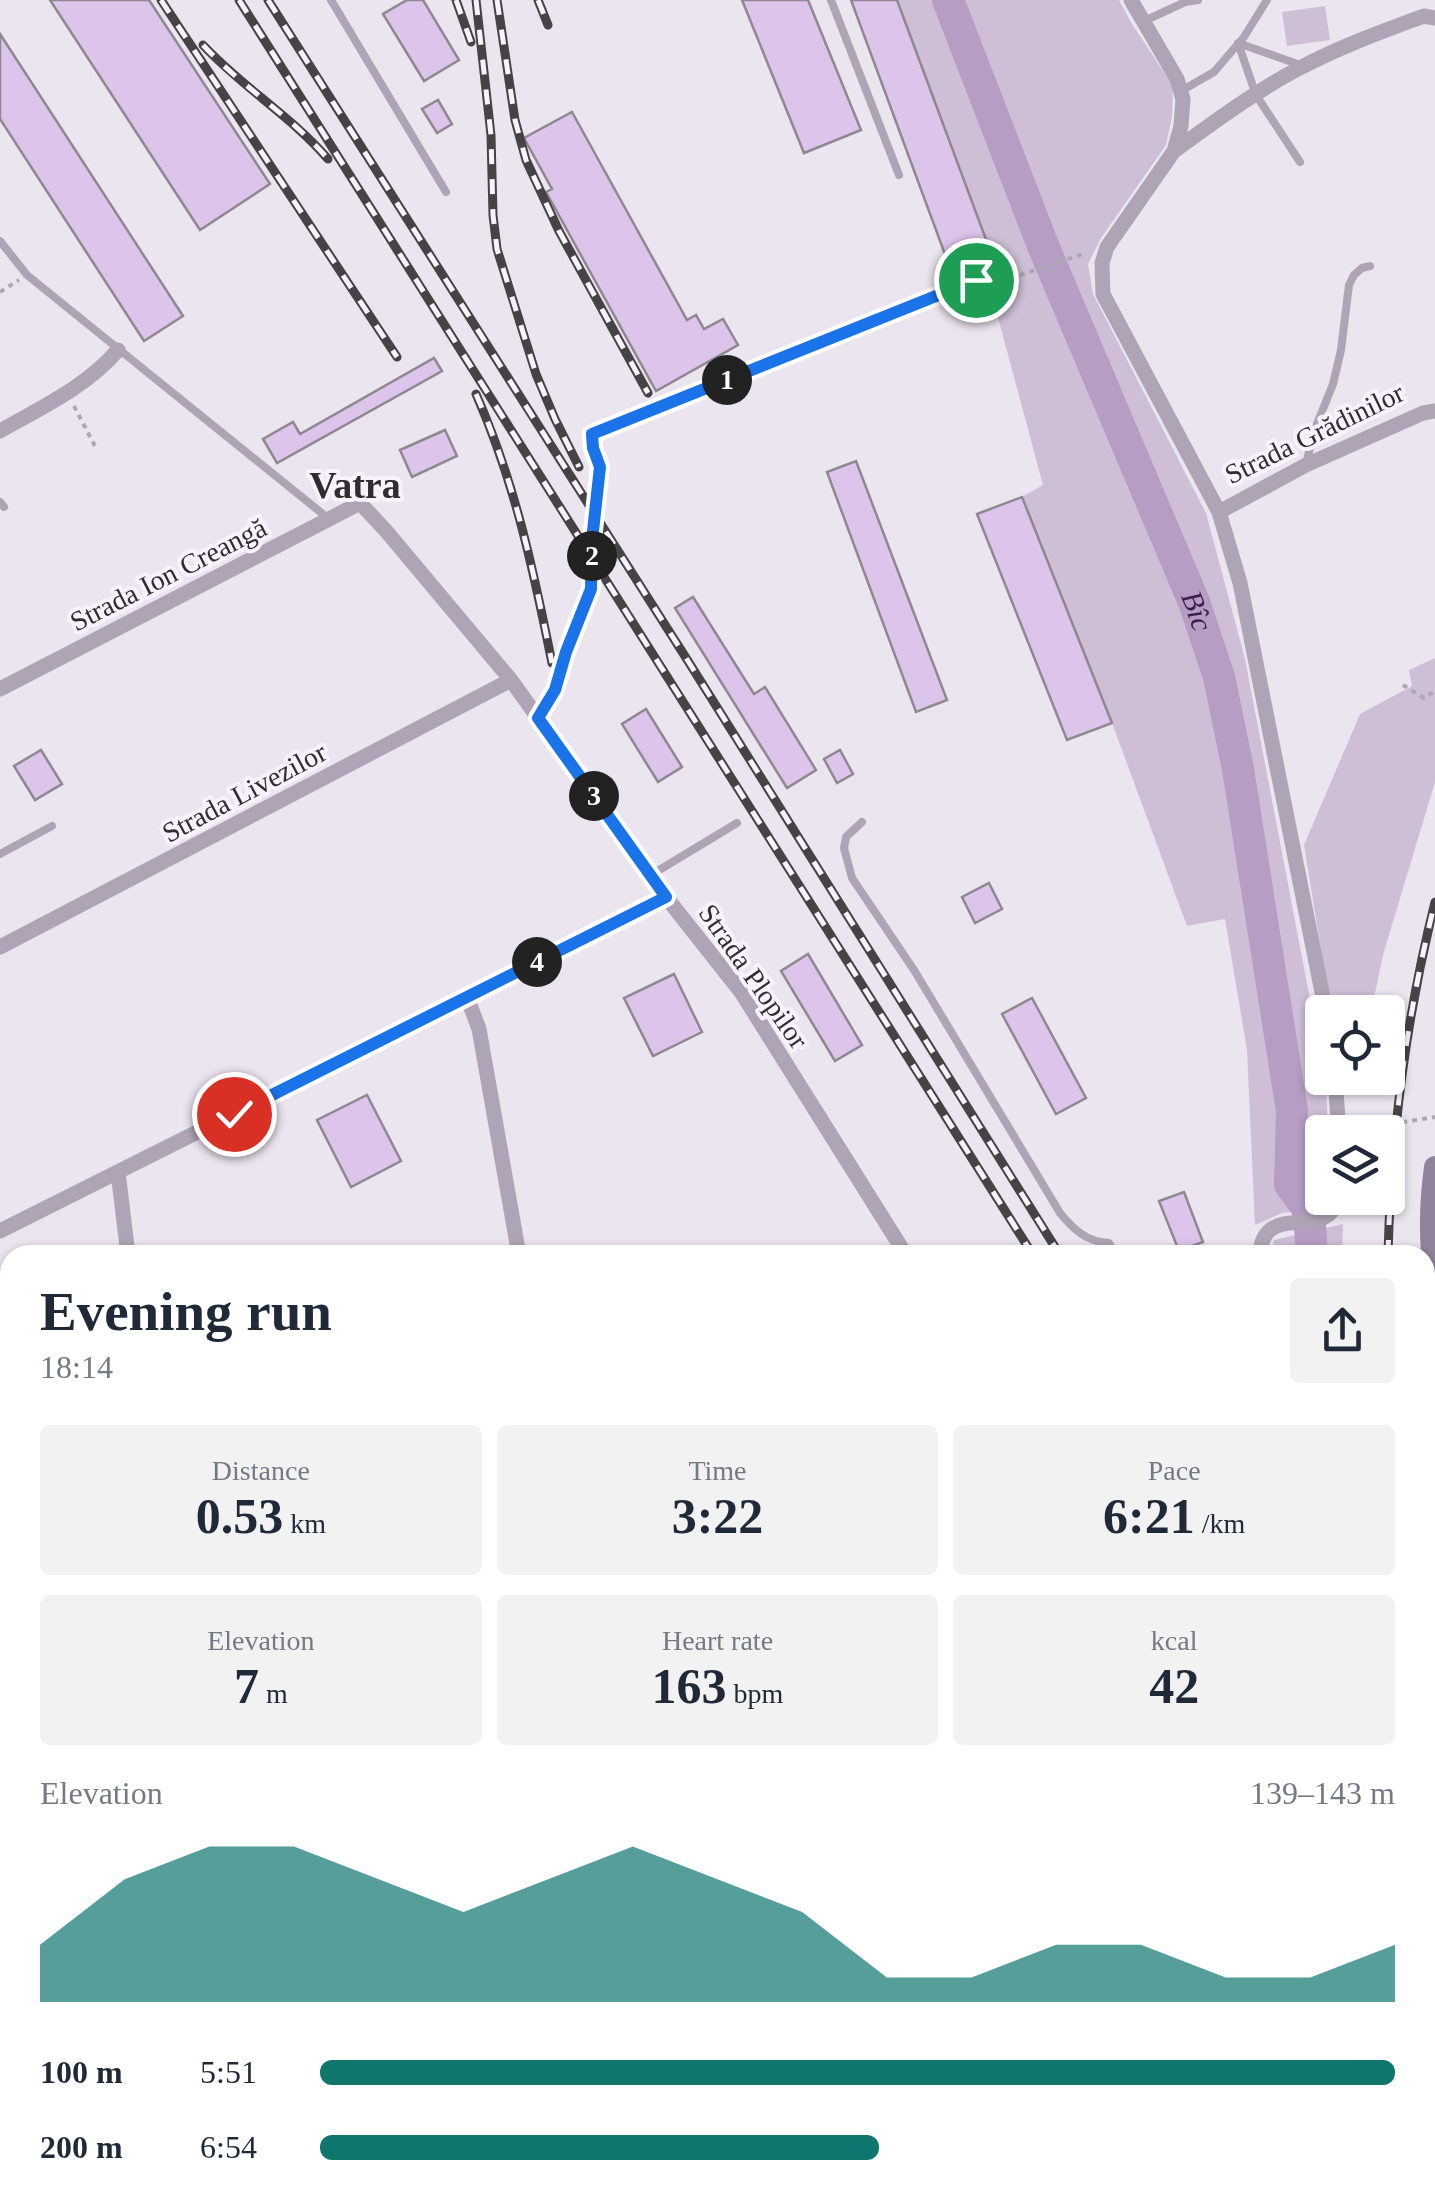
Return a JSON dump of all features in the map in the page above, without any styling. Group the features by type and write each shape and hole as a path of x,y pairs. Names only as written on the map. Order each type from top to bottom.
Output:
{"street":[{"path":"1131,0 1178,79 1183,99 1181,126 1174,151 1107,247 1102,264 1103,294 1219,512 1240,583 1323,995"},
{"path":"1174,151 1303,66 1429,10"},
{"path":"0,430 67,393 106,365 118,350"},
{"name":"Strada Grădinilor","path":"1219,512 1306,464 1435,410"},
{"name":"Strada Plopilor","path":"360,503 511,680 666,897 741,992 900,1245"},
{"name":"Strada Ion Creangă","path":"0,688 360,503"},
{"name":"Strada Livezilor","path":"0,947 511,680"},
{"path":"0,1231 666,897"},
{"path":"468,997 480,1029 517,1245"},
{"path":"1432,1245 1430,1200 1435,1167"},
{"path":"118,1172 127,1245"},
{"path":"1261,1245 1272,1228 1327,1215"}],"lane":[{"path":"331,0 446,192"},
{"path":"831,0 898,175"},
{"path":"1142,22 1198,0"},
{"path":"1181,91 1214,72 1267,0"},
{"path":"1238,43 1303,66"},
{"path":"1238,43 1256,94 1300,162"},
{"path":"0,241 27,275 329,519"},
{"path":"1306,464 1333,384 1350,285 1354,275 1370,266"},
{"path":"651,875 737,822"},
{"path":"862,822 846,837 844,848 852,878 914,970 1060,1214 1084,1237 1110,1245"},
{"path":"0,854 52,826"}],"path":[{"path":"538,718 555,690 591,589 600,467 592,434 976,280 1014,277 1068,258"},
{"path":"0,292 27,275"},
{"path":"67,393 97,450"},
{"path":"1403,685 1424,698 1435,691"},
{"path":"1405,1122 1435,1117"}],"shaded area":[{"path":"897,0 1119,0 1173,86 1172,117 1166,145 1101,238 1088,264 1093,294 1206,513 1245,659 1309,995 1305,995 1305,1095 1327,1095 1327,1115 1305,1115 1305,1210 1282,1213 1255,1225 1247,1050 1225,919 1187,926 1022,497 1043,485 989,284 994,261"},
{"path":"1325,6 1330,40 1287,46 1282,12"},
{"path":"1435,658 1435,782 1375,995 1328,995 1304,845 1360,714 1412,686 1409,670"},
{"path":"1343,1224 1342,1245 1273,1245 1274,1240"}],"building":[{"path":"50,0 149,0 270,184 200,230"},
{"path":"407,0 423,0 459,60 424,81 383,14"},
{"path":"742,0 808,0 861,130 804,153"},
{"path":"851,0 897,0 994,261 953,276"},
{"path":"0,34 183,316 144,341 0,119"},
{"path":"438,100 452,124 437,133 422,109"},
{"path":"572,112 687,320 696,315 704,329 723,319 738,345 656,391 546,192 552,189 524,138"},
{"path":"434,358 442,371 277,463 263,439 293,422 300,434"},
{"path":"445,430 457,456 412,477 400,450"},
{"path":"856,461 947,700 916,712 827,472"},
{"path":"1022,497 1112,723 1067,740 977,514"},
{"path":"693,597 754,694 765,687 816,770 787,788 675,608"},
{"path":"646,709 682,767 658,782 622,724"},
{"path":"41,750 62,784 35,800 14,766"},
{"path":"840,750 853,774 837,783 824,759"},
{"path":"989,883 1002,909 975,923 962,897"},
{"path":"808,954 862,1045 835,1061 781,971"},
{"path":"674,974 702,1032 653,1056 624,998"},
{"path":"1032,998 1086,1098 1056,1114 1002,1014"},
{"path":"367,1095 401,1161 351,1187 317,1120"},
{"path":"1184,1192 1203,1242 1177,1245 1159,1201"}],"waterway":[{"name":"Bîc","path":"948,0 1044,248 1194,602 1219,677 1238,769 1292,1111 1290,1184 1309,1214 1311,1245"}],"railway":[{"path":"161,0 397,357"},
{"path":"239,0 1027,1245"},
{"path":"268,0 1054,1245"},
{"path":"456,0 471,42"},
{"path":"476,0 491,135 497,249 536,374 579,467"},
{"path":"497,0 515,120 526,160 559,231 648,393"},
{"path":"538,0 548,25"},
{"path":"203,45 328,159"},
{"path":"476,394 512,493 552,663"},
{"path":"1389,1245 1402,1077 1435,902"}],"district":[{"name":"Vatra","path":"355,485"}],"route":[{"path":"234,1114 666,897 538,718 555,690 591,589 600,467 592,434 976,280"}]}
